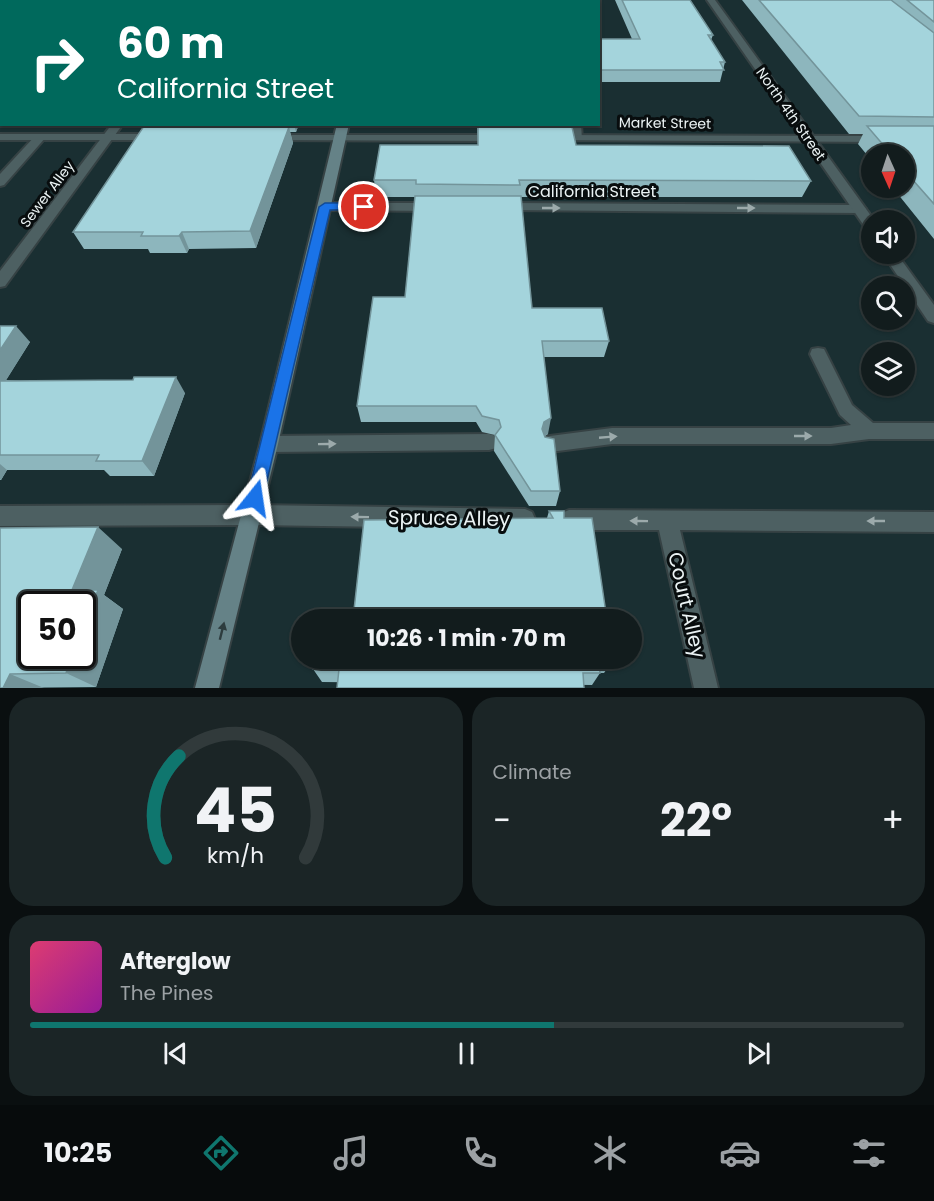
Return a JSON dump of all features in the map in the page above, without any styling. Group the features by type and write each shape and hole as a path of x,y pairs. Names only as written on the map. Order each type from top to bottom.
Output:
{"main road":[{"path":"207,688 269,444 341,131"}],"street":[{"name":"North 4th Street","path":"711,0 861,211"},
{"name":"Sewer Alley","path":"0,282 116,126"},
{"path":"575,126 578,138"},
{"path":"257,138 341,131 510,138"},
{"path":"0,137 166,137"},
{"path":"0,182 40,137"},
{"name":"Market Street","path":"544,138 891,139"},
{"path":"325,207 447,207"},
{"name":"California Street","path":"483,207 859,208"},
{"path":"897,264 934,317"},
{"path":"819,354 846,410 869,430"},
{"path":"549,444 612,436 831,436 869,430 934,430"},
{"path":"269,444 489,442"},
{"name":"Spruce Alley","path":"0,516 250,515 934,522"},
{"name":"Court Alley","path":"667,521 706,688"}],"shaded area":[{"path":"600,0 934,0 934,688 0,688 0,126 600,126"}],"building":[{"path":"622,0 690,0 713,35 708,35 725,62 720,62 724,70 600,70 600,39 640,39"},
{"path":"759,0 891,0 934,33 934,117 859,116"},
{"path":"907,0 934,0 934,22"},
{"path":"144,126 289,127 250,231 182,232 179,236 141,236 143,232 73,232"},
{"path":"867,126 934,126 934,204 915,182 915,144 882,144"},
{"path":"478,127 572,127 576,145 789,146 811,181 519,180 520,185 416,184 416,180 374,180 380,145 478,145"},
{"path":"415,196 521,196 532,308 602,308 609,341 542,341 551,418 544,422 542,429 545,437 554,439 560,491 531,491 495,435 501,427 499,420 482,416 476,406 357,406 373,297 405,297"},
{"path":"0,326 16,326 0,350"},
{"path":"134,377 176,377 142,461 96,461 99,455 0,455 0,381 133,380"},
{"path":"549,511 564,511 564,518 592,518 605,609 354,609 364,520 553,518"},
{"path":"98,527 72,590 98,590 96,595 96,591 18,591 18,669 67,669 66,673 10,674 3,688 0,688 0,528"},
{"path":"339,669 600,669 600,673 583,673 584,688 337,688"}],"route":[{"path":"255,498 325,207 364,207"}]}
